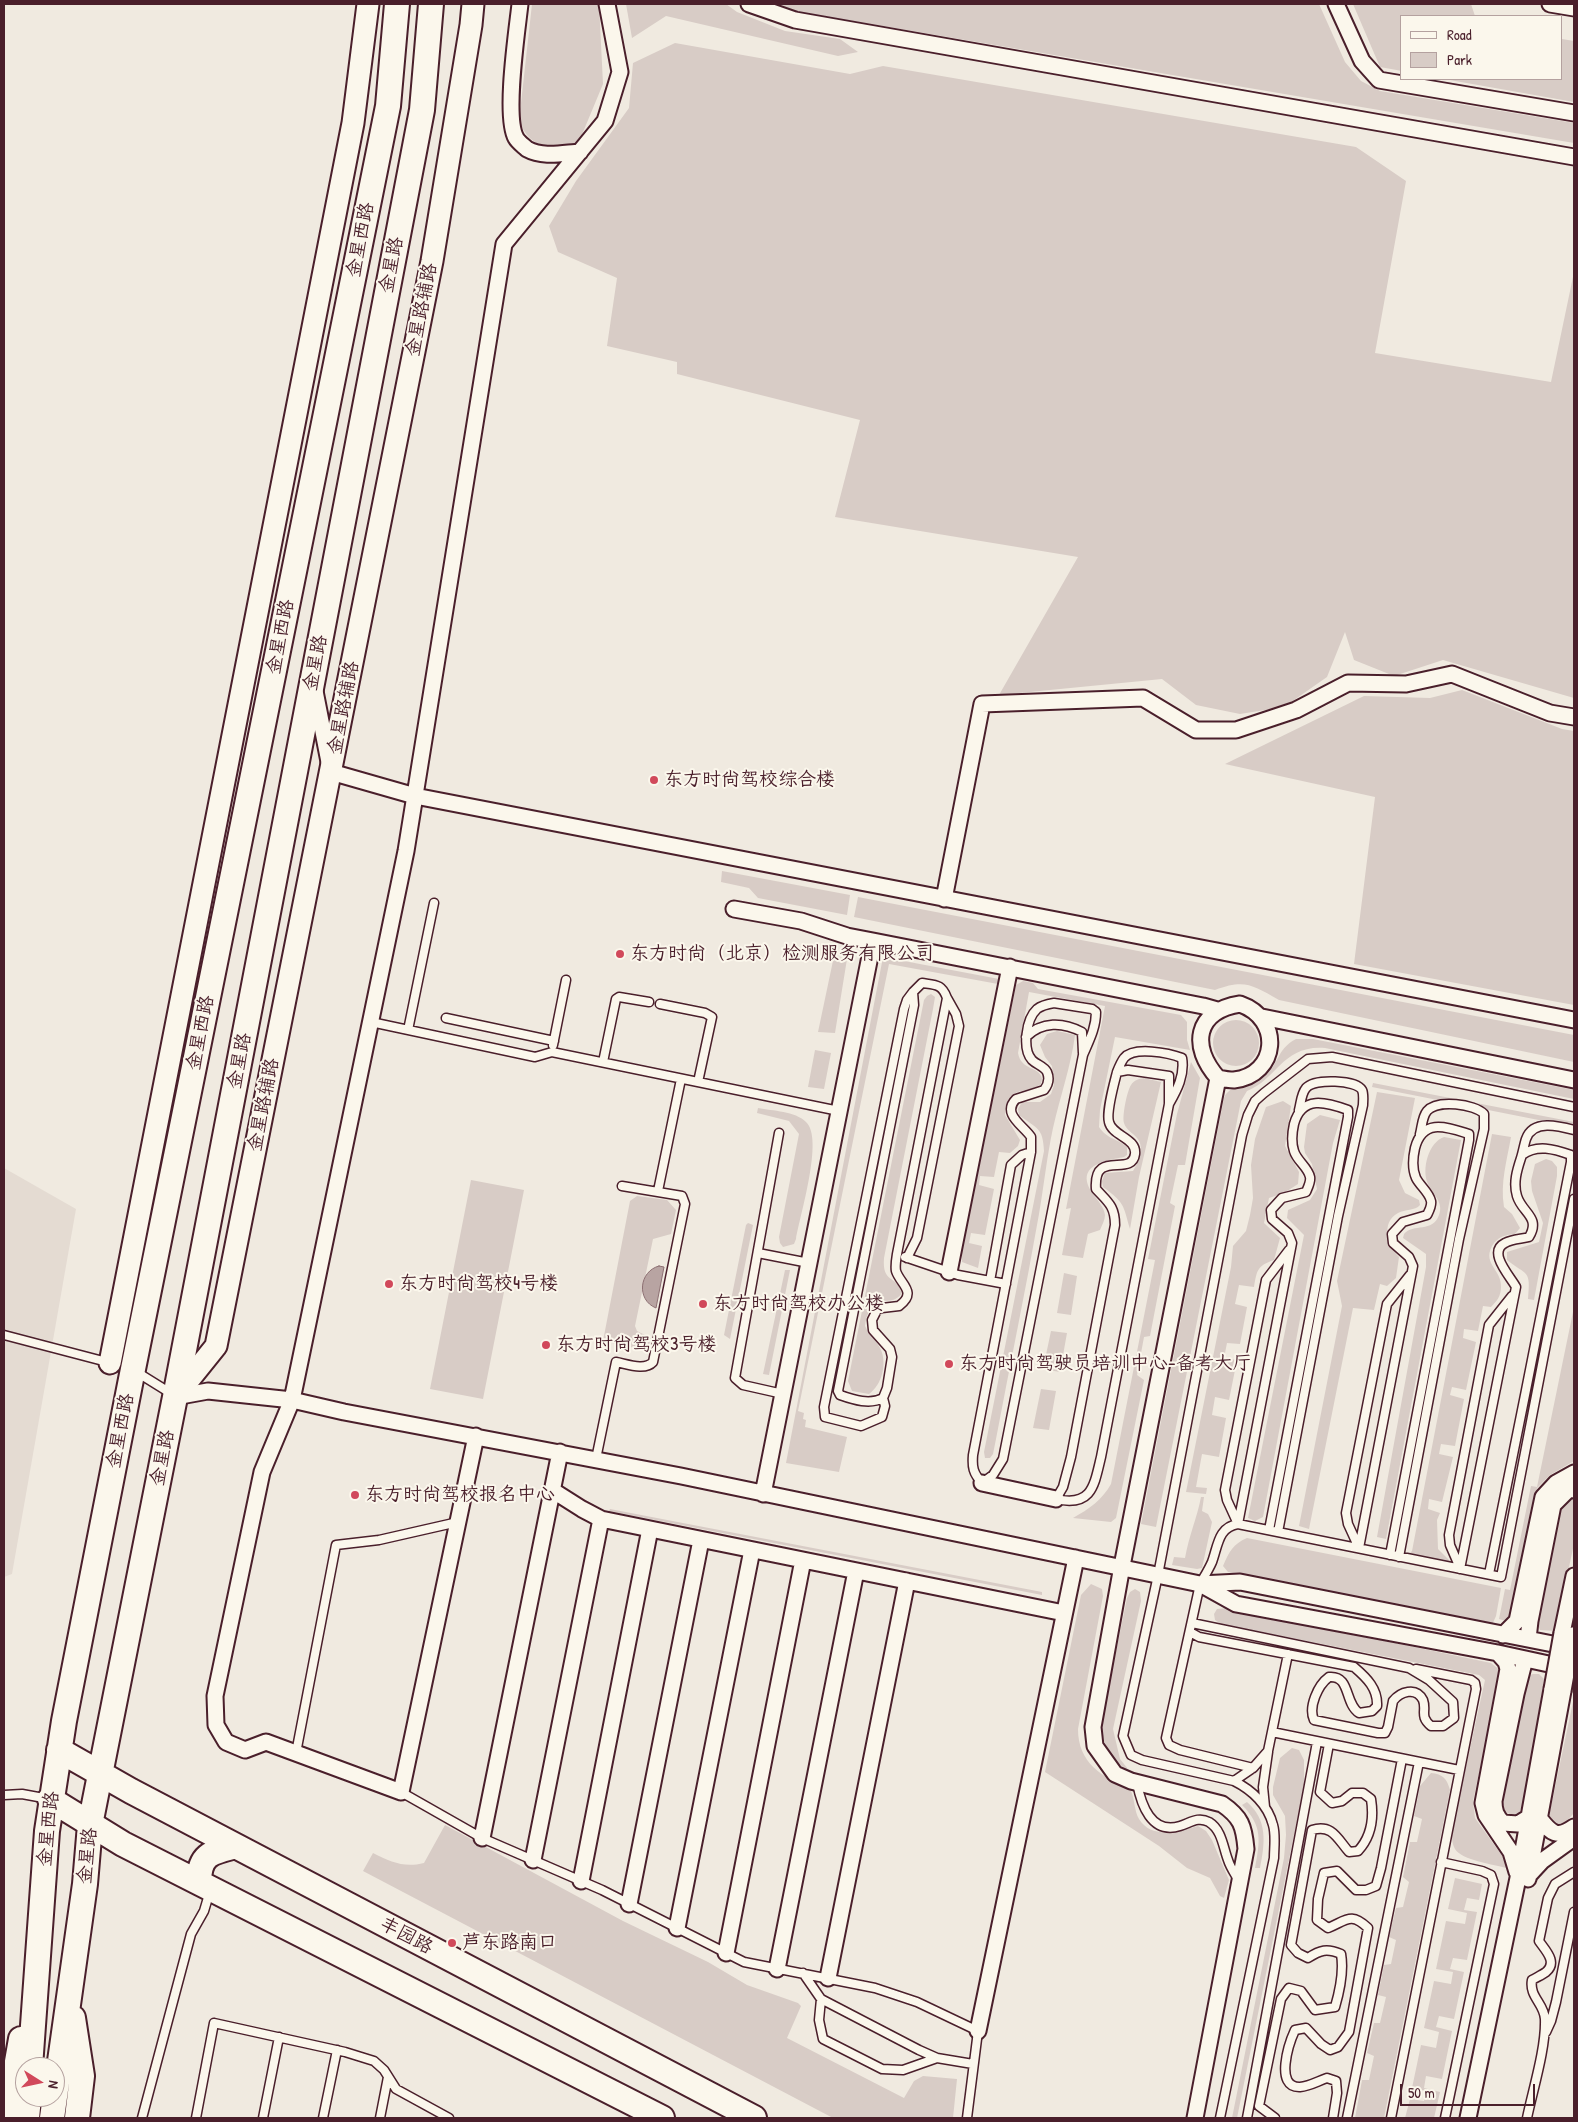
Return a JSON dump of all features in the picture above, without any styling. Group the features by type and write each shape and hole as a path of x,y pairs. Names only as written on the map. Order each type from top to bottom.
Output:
{"main road":[{"name":"金星西路","path":"31,2057 50,1799 121,1366 388,106 397,4"},
{"name":"金星路","path":"52,2118 85,1884 90,1825 176,1397 422,110 431,4"},
{"name":"丰园路","path":"59,1750 100,1774 754,2118"},
{"path":"50,1799 90,1825 204,1886 662,2118"},
{"path":"204,1886 199,1867 210,1853 236,1846"},
{"path":"7,2118 39,1939"},
{"path":"69,1992 82,2076 77,2118"}],"street":[{"path":"121,1366 353,123 368,4"},
{"name":"金星路辅路","path":"176,1397 216,1346 432,261 472,25 473,4"},
{"path":"520,4 513,69 512,126 516,139 527,148 542,154 580,152"},
{"path":"476,1436 401,1792 266,1742 245,1750 226,1742 216,1725 215,1696 262,1472 292,1400 406,851 504,244 605,121 620,72 608,4"},
{"path":"749,4 795,20 1573,158"},
{"path":"1336,4 1362,61 1379,80 1574,113"},
{"path":"1550,4 1574,8"},
{"path":"944,899 982,704 1143,698 1196,730 1236,730 1296,710 1348,683 1406,684 1452,674 1550,713 1574,717"},
{"path":"313,680 331,772 415,796 1574,1020"},
{"path":"734,909 801,921 847,936 1010,967 1217,1010 1240,1004 1251,1008 1262,1017 1270,1034 1270,1048 1266,1059 1259,1068 1248,1076 1234,1080 1218,1078 1204,1058 1201,1036 1205,1024 1217,1010"},
{"path":"764,1494 874,941"},
{"path":"950,1272 1010,967"},
{"path":"1262,1017 1574,1080"},
{"path":"1196,2118 1246,1849 1244,1829 1234,1812 1222,1804 1137,1783 1115,1774 1095,1746 1093,1727 1122,1566 1218,1078"},
{"path":"176,1397 208,1391 292,1400 344,1412 596,1459 1122,1566 1200,1584 1240,1582 1528,1639 1571,1637"},
{"path":"482,1838 560,1452"},
{"path":"1503,1635 1517,1621 1543,1498 1556,1483 1574,1473"},
{"path":"982,1483 1056,1499"},
{"path":"552,1490 582,1510 601,1519 1064,1613"},
{"path":"1528,1639 1553,1504 1570,1490 1574,1490"},
{"path":"533,1860 601,1519"},
{"path":"581,1881 650,1530"},
{"path":"629,1904 700,1540"},
{"path":"677,1928 752,1550"},
{"path":"978,2031 1076,1558"},
{"path":"726,1953 803,1560"},
{"path":"777,1968 856,1571"},
{"path":"1478,2118 1557,1690 1571,1637 1574,1576"},
{"path":"828,1978 907,1581"},
{"path":"1200,1584 1236,1604 1498,1653 1574,1670"},
{"path":"1498,1653 1506,1662 1508,1669 1483,1803 1486,1815 1511,1852 1524,1877"},
{"path":"1525,1659 1516,1694 1494,1801 1494,1809 1496,1815 1503,1823 1518,1824 1534,1818"},
{"path":"1534,1818 1551,1832 1558,1834 1567,1832 1574,1827"},
{"path":"1468,2118 1524,1877 1542,1861 1574,1838"}],"lane":[{"path":"408,1030 434,903"},
{"path":"552,1052 566,980"},
{"path":"907,1258 917,1238 959,1026 956,1014 944,989 934,985 922,984 907,1000 904,1009 824,1407 825,1417 861,1426 882,1417 885,1406 883,1398 887,1388 892,1357 890,1349 873,1330 872,1320 877,1310 899,1306 906,1300 908,1290 896,1268 897,1254 947,998"},
{"path":"603,1062 618,988"},
{"path":"883,1398 870,1402 848,1398 840,1395 838,1391 914,1005 913,992"},
{"path":"616,1000 619,997 649,1002"},
{"path":"1054,1002 1092,1009 1096,1012 1093,1032 1083,1056 1003,1459 993,1475 982,1483 974,1475 972,1455 1032,1152 1031,1138 1014,1117 1011,1108 1013,1102 1022,1096 1030,1096 1044,1090 1048,1084 1048,1073 1032,1060 1027,1051 1026,1037 1029,1023 1035,1011 1043,1005 1054,1002"},
{"path":"660,1004 712,1016 698,1082"},
{"path":"446,1018 554,1041"},
{"path":"371,1022 534,1057 552,1052 839,1111"},
{"path":"1026,1037 1044,1025 1075,1028 1082,1032 1083,1056"},
{"path":"1117,1072 1135,1070 1169,1076 1169,1104 1095,1480 1090,1492 1084,1499 1068,1502 1056,1499 1063,1487 1072,1456 1115,1225 1115,1213 1109,1201 1096,1189 1097,1172 1105,1166 1131,1162 1135,1156 1135,1149 1130,1142 1114,1131 1108,1120 1117,1072 1125,1057 1134,1051 1182,1058 1183,1064 1179,1086 1169,1104"},
{"path":"1266,1807 1247,1788 1234,1781 1154,1764 1131,1755 1123,1736 1158,1575 1242,1135 1248,1115 1255,1101 1293,1069 1308,1059 1332,1057 1574,1107"},
{"path":"658,1191 681,1078"},
{"path":"1238,1524 1292,1243 1288,1233 1272,1219 1271,1210 1282,1198 1306,1192 1310,1185 1310,1177 1294,1153 1292,1142 1293,1128 1303,1093 1307,1087 1313,1083 1332,1081 1360,1087 1363,1091 1363,1105 1338,1216 1278,1532"},
{"path":"1269,1530 1348,1117 1348,1110 1322,1103 1307,1104 1299,1110"},
{"path":"1359,1548 1413,1266 1409,1257 1393,1243 1392,1234 1403,1222 1427,1216 1431,1201 1415,1176 1413,1166 1414,1152 1427,1110 1434,1106 1453,1104 1481,1111 1484,1114 1484,1129 1459,1240 1399,1556"},
{"path":"1460,1569 1516,1288 1499,1262 1498,1255 1500,1247 1505,1243 1529,1237 1533,1230 1533,1222 1517,1198 1515,1187 1516,1173 1526,1138 1530,1132 1536,1128 1556,1125 1574,1130"},
{"path":"1390,1555 1469,1140 1469,1134 1442,1127 1428,1128 1420,1134"},
{"path":"779,1133 735,1378 743,1385 783,1394"},
{"path":"1489,1574 1542,1316 1571,1155 1545,1148 1530,1149 1522,1156"},
{"path":"990,1281 1011,1166 1022,1156 1032,1152"},
{"path":"596,1459 616,1362 642,1366 651,1365 653,1362 685,1204 682,1196 622,1186"},
{"path":"1253,1768 1180,1750 1169,1744 1166,1738 1200,1584 1211,1563 1220,1535 1229,1525 1238,1524 1501,1577 1574,1199"},
{"path":"1238,1524 1227,1500 1225,1490 1266,1280 1286,1256 1292,1243"},
{"path":"758,1253 809,1263"},
{"path":"897,1254 950,1272 1006,1284"},
{"path":"1359,1548 1348,1524 1346,1514 1387,1304 1407,1280 1413,1266"},
{"path":"1460,1569 1448,1535 1489,1326 1510,1301 1516,1288"},
{"path":"4,1335 121,1366 176,1397"},
{"path":"296,1753 336,1545 379,1540 458,1522"},
{"path":"1192,1623 1471,1680 1475,1683 1476,1689 1391,2118"},
{"path":"1190,1632 1199,1637 1354,1667 1376,1692 1377,1706 1372,1711 1359,1713 1353,1709 1346,1686 1336,1676 1329,1677 1318,1688 1312,1715 1314,1720 1378,1733 1385,1733 1393,1701 1404,1692 1413,1692 1419,1695 1424,1702 1426,1722 1437,1727 1449,1724 1454,1718 1454,1702 1429,1680 1409,1668"},
{"path":"1220,2118 1274,1858 1274,1827 1266,1807 1263,1788 1268,1751 1288,1654"},
{"path":"1272,1732 1459,1770"},
{"path":"1247,2118 1317,1742"},
{"path":"1275,2118 1259,2106 1281,1998 1289,1988 1301,1991 1315,2010 1325,2010 1335,2006 1340,1992 1343,1962 1341,1954 1333,1950 1321,1949 1308,1958 1298,1953 1291,1945 1312,1830 1322,1827 1329,1829 1349,1852 1358,1851 1367,1841 1373,1812 1371,1799 1363,1793 1352,1793 1342,1801 1332,1803 1320,1792 1329,1744"},
{"path":"1234,1781 1253,1768 1268,1751"},
{"path":"1333,2118 1337,2093 1336,2081 1326,2078 1299,2087 1290,2083 1285,2075 1287,2049 1295,2030 1306,2028 1321,2044 1330,2050 1338,2048 1349,2032 1368,1928 1358,1919 1348,1918 1328,1928 1317,1920 1318,1899 1324,1873 1337,1871 1356,1890 1366,1890 1376,1886 1402,1759"},
{"path":"1347,2118 1419,1762"},
{"path":"1137,1783 1141,1804 1157,1823 1167,1827 1179,1826 1199,1819 1209,1822 1220,1836 1229,1862 1240,1882"},
{"path":"401,1792 482,1838 581,1881 744,1962 875,1988 917,2002 978,2031 967,2118"},
{"path":"4,1795 22,1794 50,1799"},
{"path":"1441,1862 1482,1871 1491,1875 1494,1884 1445,2118"},
{"path":"1527,2118 1543,2037 1544,2010 1533,1995 1531,1988 1532,1980 1546,1972 1551,1966 1551,1959 1539,1941 1551,1891 1555,1884 1574,1872"},
{"path":"142,2118 191,1934 204,1911 204,1886"},
{"path":"1543,2037 1551,2021 1574,1912"},
{"path":"803,1974 821,1999 937,2058 973,2064"},
{"path":"821,1999 819,2020 823,2039 874,2065 882,2069 902,2070 937,2058"},
{"path":"196,2118 214,2023 337,2050 374,2061 384,2070 396,2089 449,2118"},
{"path":"263,2118 279,2037"},
{"path":"322,2118 337,2050"},
{"path":"380,2118 388,2077"}],"shaded area":[{"path":"4,1168 76,1209 12,1574 4,1577"},
{"path":"659,1266 664,1267 656,1308 645,1299 642,1286 647,1274"}],"green space":[{"path":"532,4 599,4 603,84 576,149 549,147 535,142 529,137 519,121"},
{"path":"626,4 726,4 737,12 785,31 840,39 858,52 838,56 666,16 632,38"},
{"path":"778,4 1319,4 1345,62 1361,81 1380,91 1574,123 1574,143 788,10"},
{"path":"1353,4 1471,4 1475,15 1400,15 1400,71 1380,67"},
{"path":"1563,39 1574,41 1574,102 1450,80 1563,80"},
{"path":"675,43 850,74 883,66 1356,147 1406,181 1375,353 1551,382 1574,272 1574,698 1443,660 1394,676 1354,660 1345,632 1327,677 1284,707 1240,714 1196,705 1162,679 999,695 1078,557 835,517 860,420 677,374 677,362 607,346 617,278 558,252 549,226 576,181 629,108 633,63"},
{"path":"1462,690 1562,729 1574,731 1574,1005 1354,964 1375,797 1225,764 1364,696 1430,698"},
{"path":"722,871 850,895 847,915 758,898 749,888 721,882"},
{"path":"858,897 1574,1035 1574,1062 1279,1000 1248,985 1234,985 1215,990 854,917"},
{"path":"834,956 847,959 835,1033 818,1032"},
{"path":"883,957 999,979 998,984 889,964 798,1411 804,1413 805,1427 847,1437 839,1472 786,1463"},
{"path":"1023,981 1033,983 1038,989 1181,1015 1187,1022 1187,1040 1190,1050 1115,1037 1100,1110 1099,1127 1109,1137 1127,1147 1127,1155 1100,1163 1089,1171 1087,1177 1088,1185 1103,1209 1104,1221 1100,1230 1088,1234 1083,1258 1062,1255 1071,1208 1066,1209 1105,1006 1029,992 1018,1053 1023,1063 1038,1072 1042,1079 1041,1084 1034,1088 1017,1092 1009,1099 1005,1115 1020,1140 1018,1146 1010,1153 999,1152 994,1177 980,1176 979,1185 994,1189 985,1235 971,1233 969,1243 982,1246 978,1268 962,1262 962,1252 1016,985"},
{"path":"931,994 935,997 933,1009 884,1258 885,1272 896,1283 902,1293 894,1300 877,1301 868,1313 865,1326 881,1350 883,1356 882,1374 877,1385 869,1394 852,1391 848,1381 924,1000"},
{"path":"1241,1020 1253,1026 1258,1034 1258,1052 1253,1060 1245,1065 1231,1066 1219,1060 1214,1052 1213,1038 1219,1026 1227,1021"},
{"path":"1057,1031 1075,1035 1073,1047 1051,1139 1034,1242 993,1454 990,1458 985,1458 984,1452 1044,1151 1042,1137 1038,1129 1019,1115 1018,1109 1022,1102 1040,1102 1051,1094 1054,1085 1052,1066 1045,1057 1040,1045 1047,1034"},
{"path":"1296,1039 1313,1039 1574,1090 1574,1099 1325,1048 1311,1048 1299,1052 1281,1064 1257,1086 1247,1091 1241,1101 1156,1527 1141,1524 1224,1098 1230,1090 1261,1079 1272,1069 1284,1048"},
{"path":"815,1050 831,1053 824,1089 808,1087"},
{"path":"1191,1062 1200,1078 1185,1165 1178,1165 1170,1203 1175,1206 1150,1336 1144,1337 1137,1375 1144,1380 1116,1518 1111,1522 1073,1518 1095,1504 1111,1484 1155,1260 1148,1259 1177,1114"},
{"path":"1144,1078 1161,1082 1139,1177 1130,1229 1122,1205 1116,1197 1103,1187 1102,1181 1105,1173 1133,1171 1137,1163 1141,1146 1137,1138 1125,1125 1124,1115 1129,1088 1138,1079"},
{"path":"1373,1083 1574,1122 1574,1127 1372,1087"},
{"path":"1377,1092 1415,1098 1399,1180 1405,1193 1419,1200 1420,1205 1398,1213 1389,1222 1389,1240 1399,1257 1396,1278 1387,1286 1380,1284 1374,1310 1353,1308 1309,1529 1299,1526 1342,1306 1337,1281"},
{"path":"1283,1101 1291,1106 1285,1146 1299,1172 1298,1184 1284,1193 1269,1198 1264,1223 1280,1238 1274,1260 1264,1264 1259,1269 1254,1287 1239,1285 1235,1304 1247,1307 1240,1344 1227,1343 1224,1358 1237,1360 1229,1400 1215,1397 1212,1415 1226,1418 1219,1457 1202,1454 1196,1487 1207,1488 1206,1494 1186,1492 1231,1267 1233,1246 1246,1231 1250,1215 1253,1198 1251,1165 1255,1139 1266,1107"},
{"path":"758,1108 784,1112 801,1118 806,1122 811,1131 813,1144 812,1160 796,1239 794,1244 783,1247 779,1237 799,1134 789,1121 757,1113"},
{"path":"1320,1115 1340,1120 1333,1143 1263,1517 1255,1521 1248,1518 1304,1235 1287,1218 1288,1210 1310,1200 1317,1189 1312,1164 1305,1153 1304,1147 1307,1124"},
{"path":"1492,1134 1511,1137 1504,1172 1503,1198 1504,1207 1512,1214 1520,1228 1515,1234 1506,1235 1499,1239 1490,1250 1490,1261 1500,1281 1500,1293 1491,1307 1483,1306 1478,1331 1464,1329 1463,1338 1476,1342 1466,1390 1452,1387 1450,1395 1464,1399 1455,1446 1441,1444 1439,1454 1453,1457 1442,1502 1429,1499 1428,1509 1440,1513 1437,1520 1438,1549 1454,1565 1409,1554 1412,1551"},
{"path":"1444,1137 1461,1140 1386,1539 1377,1537 1426,1267 1426,1254 1403,1238 1404,1234 1412,1229 1432,1224 1439,1215 1439,1202 1428,1184 1425,1171 1430,1150 1434,1144"},
{"path":"1546,1159 1552,1161 1557,1167 1557,1176 1534,1300 1528,1299 1529,1282 1526,1274 1507,1260 1507,1252 1539,1242 1543,1223 1532,1191 1531,1181 1535,1164"},
{"path":"471,1180 524,1190 483,1399 430,1389"},
{"path":"637,1196 667,1200 676,1210 671,1234 653,1239 635,1326 637,1331 651,1338 648,1348 644,1350 603,1341 630,1201"},
{"path":"748,1223 753,1225 730,1339 724,1335 746,1225"},
{"path":"785,1270 790,1270 769,1375 763,1374"},
{"path":"1064,1273 1077,1276 1071,1315 1057,1313"},
{"path":"1574,1307 1574,1461 1550,1475 1537,1488 1510,1617 1506,1621 1499,1619 1505,1589 1510,1590 1531,1486 1537,1487"},
{"path":"1051,1331 1067,1333 1060,1372 1043,1369"},
{"path":"1041,1389 1056,1391 1049,1430 1033,1428"},
{"path":"1201,1497 1204,1497 1202,1511 1208,1514 1212,1522 1202,1568 1172,1565 1174,1557 1185,1558"},
{"path":"1574,1500 1574,1544 1555,1631 1540,1630 1537,1622 1556,1517 1564,1502"},
{"path":"610,1509 1042,1592 1042,1595 609,1511"},
{"path":"1247,1538 1501,1588 1496,1616 1492,1625 1228,1572 1223,1566 1230,1553 1238,1543"},
{"path":"1091,1584 1102,1589 1103,1596 1078,1729 1082,1751 1087,1760 1101,1774 1130,1789 1137,1816 1144,1826 1158,1832 1174,1832 1198,1826 1206,1831 1212,1840 1229,1880 1224,1898 1220,1896 1210,1878 1187,1868 1159,1846 1045,1772 1081,1595"},
{"path":"1135,1589 1140,1592 1141,1601 1113,1729 1120,1759 1128,1769 1116,1762 1108,1751 1101,1725 1127,1598 1130,1592"},
{"path":"1227,1608 1491,1663 1501,1671 1473,1801 1475,1818 1503,1857 1507,1868 1479,1862 1464,1856 1458,1853 1452,1841 1453,1826 1485,1680 1479,1675 1221,1624 1215,1620 1214,1614 1217,1609"},
{"path":"1539,1674 1544,1679 1543,1687 1523,1804 1519,1813 1511,1815 1503,1810 1501,1802 1527,1676"},
{"path":"1574,1697 1574,1813 1565,1823 1556,1824 1549,1816"},
{"path":"1292,1748 1299,1750 1304,1760 1304,1785 1237,2118 1232,2118 1284,1858 1285,1816 1273,1795 1273,1787 1280,1758"},
{"path":"1431,1773 1444,1778 1450,1790 1384,2118 1355,2118 1362,2080 1369,2080 1374,2056 1367,2053 1374,2023 1380,2023 1386,1997 1378,1995 1384,1965 1391,1964 1396,1940 1389,1937 1396,1908 1403,1907 1409,1882 1403,1877 1410,1842 1417,1842 1422,1819 1414,1816 1420,1786"},
{"path":"1247,1802 1259,1816 1262,1824 1264,1841 1260,1868 1255,1868 1259,1842 1257,1827 1242,1805"},
{"path":"445,1825 623,1921 708,1962 747,1985 798,2003 801,2006 787,2038 904,2098 914,2081 923,2076 957,2079 953,2118 833,2118 363,1871 373,1853 398,1863 410,1865 424,1863"},
{"path":"1455,1878 1482,1884 1479,1900 1467,1898 1464,1910 1477,1912 1467,1960 1453,1958 1450,1969 1464,1972 1454,2019 1439,2016 1436,2027 1452,2031 1442,2079 1426,2076 1424,2088 1440,2092 1434,2118 1405,2118 1410,2099 1424,2101 1426,2091 1412,2088 1421,2045 1436,2048 1439,2032 1424,2028 1434,1981 1451,1984 1453,1972 1436,1969 1446,1921 1465,1924 1467,1913 1448,1909"}],"place":[{"name":"东方时尚驾校综合楼","path":"654,780"},
{"name":"东方时尚（北京）检测服务有限公司","path":"620,954"},
{"name":"东方时尚驾校4号楼","path":"389,1284"},
{"name":"东方时尚驾校办公楼","path":"703,1304"},
{"name":"东方时尚驾校3号楼","path":"546,1345"},
{"name":"东方时尚驾驶员培训中心-备考大厅","path":"949,1364"},
{"name":"东方时尚驾校报名中心","path":"355,1495"},
{"name":"芦东路南口","path":"452,1943"}]}
